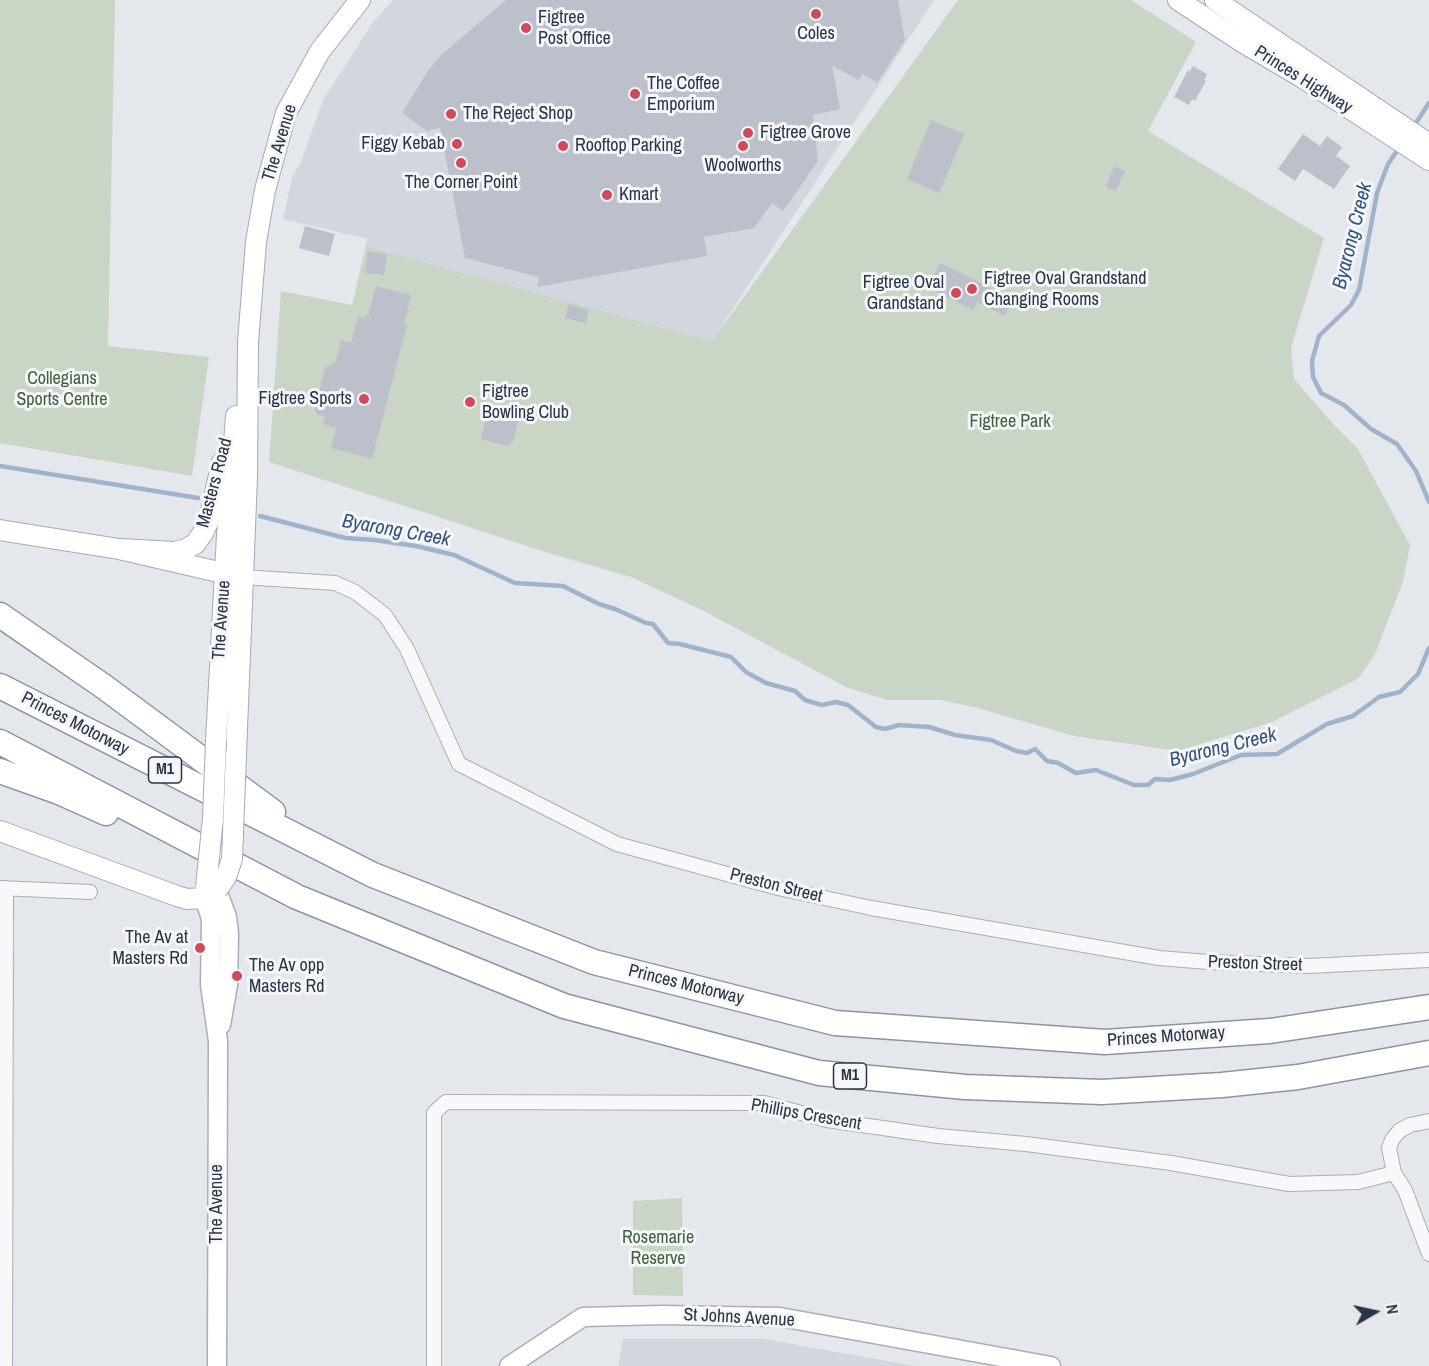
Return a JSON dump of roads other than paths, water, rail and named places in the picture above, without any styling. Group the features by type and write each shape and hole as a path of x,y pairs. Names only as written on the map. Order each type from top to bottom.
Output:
{"highway":[{"path":"0,615 103,686 331,855"},
{"name":"Princes Motorway","path":"0,686 331,855 373,874 594,962 835,1023 1105,1042 1270,1030 1429,1007"},
{"name":"M1","path":"0,742 297,897 564,1006 819,1073 965,1087 1102,1092 1222,1085 1298,1077 1429,1053"},
{"path":"0,771 59,792 297,897"},
{"path":"1386,1013 1429,997"}],"main road":[{"name":"The Avenue","path":"212,892 226,878 232,859 236,754 234,575 236,421 248,342 256,242 263,200 286,113 320,51 360,0"},
{"name":"Princes Highway","path":"1178,0 1242,42 1386,124"},
{"name":"Princes Highway","path":"1215,0 1386,124 1425,149"},
{"name":"Masters Road","path":"118,549 176,552 190,547 199,539 206,527 214,500 248,342"},
{"name":"Masters Road","path":"0,530 118,549 234,575"},
{"name":"The Avenue","path":"212,892 216,741 234,575"},
{"path":"0,831 165,892 187,898 212,892"}],"street":[{"name":"Preston Street","path":"234,575 335,583 356,592 385,615 407,649 459,764 617,844 778,888 859,905 1159,958 1309,966 1429,960"},
{"path":"5,1366 3,888 90,892"},
{"name":"The Avenue","path":"212,892 210,985 218,1041 217,1366"},
{"name":"Phillips Crescent","path":"434,1366 434,1113 446,1102 764,1103 827,1120 938,1136 1026,1144 1171,1163 1289,1184 1358,1182 1394,1173"},
{"path":"1429,1121 1410,1125 1399,1131 1389,1148 1394,1173 1405,1190 1429,1254"},
{"name":"St Johns Avenue","path":"509,1366 583,1317 662,1315 780,1317 1051,1366"}],"waterway":[{"name":"Byarong Creek","path":"1414,126 1429,103"},
{"name":"Byarong Creek","path":"1399,148 1388,164 1377,193 1359,290 1351,305 1319,336 1312,361 1313,377 1321,393 1344,405 1371,429 1397,444 1416,471 1429,502"},
{"name":"Byarong Creek","path":"0,466 198,498"},
{"name":"Byarong Creek","path":"260,516 345,538 416,546 454,555 515,583 563,586 599,604 653,624 668,643 731,657 746,672 766,683 795,691 805,700 822,705 836,702 848,705 876,727 885,729 899,725 929,727 955,735 991,740 1016,751 1027,753 1035,749 1047,761 1058,763 1076,773 1096,770 1134,785 1148,785 1155,779 1170,780 1193,774 1241,755 1277,754 1327,724 1353,716 1379,697 1400,692 1418,674 1429,648"}],"place":[{"name":"Coles","path":"816,14"},
{"name":"Figtree Post Office","path":"526,28"},
{"name":"The Coffee Emporium","path":"635,94"},
{"name":"The Reject Shop","path":"451,114"},
{"name":"Figtree Grove","path":"748,133"},
{"name":"Figgy Kebab","path":"457,144"},
{"name":"Rooftop Parking","path":"563,146"},
{"name":"Woolworths","path":"743,146"},
{"name":"The Corner Point","path":"461,163"},
{"name":"Kmart","path":"607,195"},
{"name":"Figtree Oval Grandstand Changing Rooms","path":"972,289"},
{"name":"Figtree Oval Grandstand","path":"956,293"},
{"name":"Figtree Sports","path":"364,399"},
{"name":"Figtree Bowling Club","path":"470,402"},
{"name":"The Av at Masters Rd","path":"200,948"},
{"name":"The Av opp Masters Rd","path":"237,976"}],"park label":[{"name":"Collegians Sports Centre","path":"62,389"},
{"name":"Figtree Park","path":"1010,422"},
{"name":"Rosemarie Reserve","path":"658,1248"}]}
